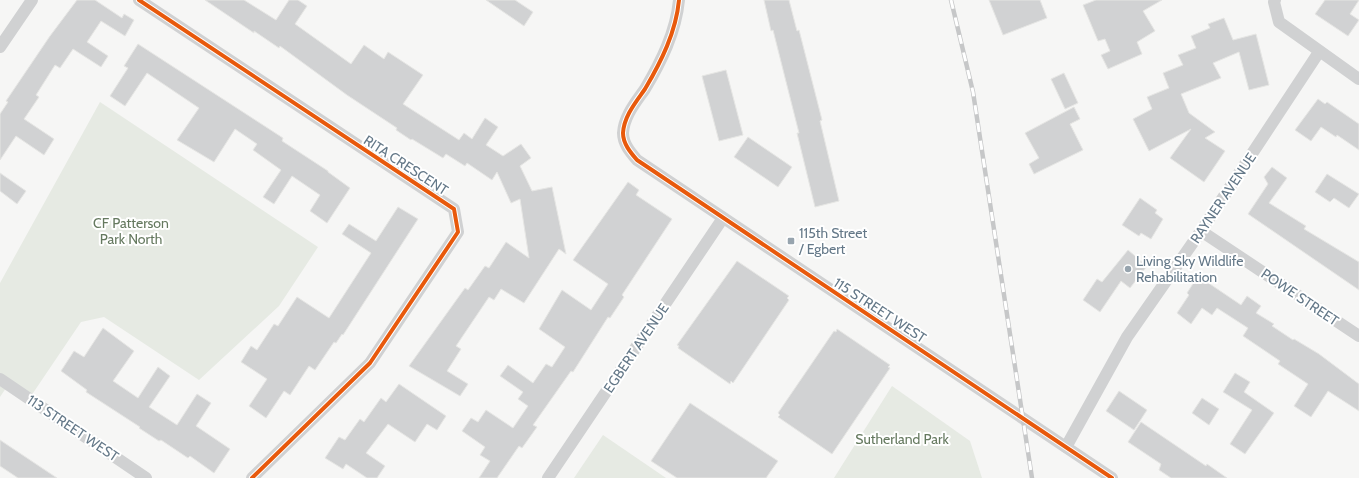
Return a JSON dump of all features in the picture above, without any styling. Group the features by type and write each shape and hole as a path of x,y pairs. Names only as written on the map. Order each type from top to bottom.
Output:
{"street":[{"path":"0,47 32,0"},
{"name":"RITA CRESCENT","path":"139,0 454,209 458,232 370,363 252,478"},
{"name":"115 STREET WEST","path":"679,0 672,30 664,53 628,115 623,134 628,149 637,160 1112,478"},
{"path":"1275,0 1274,2 1279,22 1359,79"},
{"name":"RAYNER AVENUE","path":"1066,447 1128,337 1201,231 1320,52"},
{"name":"EGBERT AVENUE","path":"548,478 723,218"},
{"name":"POWE STREET","path":"1201,231 1359,336"},
{"name":"113 STREET WEST","path":"0,379 146,478"}],"green space":[{"name":"CF Patterson Park North","path":"100,102 318,247 279,306 199,380 104,317 81,322 29,399 8,385 0,397 0,283"},
{"name":"Sutherland Park","path":"892,386 970,441 982,478 834,478"},
{"path":"603,435 666,478 574,478"}],"building":[{"path":"77,0 95,0 122,18 124,14 134,20 125,36 101,21 87,42 108,56 101,67 73,49 60,68 55,65 36,95 39,97 24,119 54,139 44,155 16,136 0,160 0,114 8,102 6,101 50,36"},
{"path":"205,0 244,0 276,20 289,0 298,0 307,6 295,24 351,64 364,45 384,59 388,52 423,75 403,104 459,140 464,133 472,139 485,118 498,127 486,145 503,156 521,144 531,158 520,166 532,191 552,187 566,254 559,249 524,303 501,289 494,300 489,297 456,346 461,349 447,371 468,384 460,396 409,366 465,288 468,290 485,266 489,268 506,242 529,258 520,199 511,203 497,172 492,180 467,163 465,166 446,154 443,158 412,139 411,140 396,130 397,128 347,95 280,46 279,48 254,31 254,33"},
{"path":"486,0 515,0 533,12 524,26"},
{"path":"764,0 789,0 797,31 799,30 822,120 820,121 839,201 815,207 797,133 799,133"},
{"path":"989,0 1040,0 1047,18 1003,35"},
{"path":"1096,0 1162,0 1143,11 1155,31 1137,42 1142,54 1108,69 1101,55 1110,51 1105,39 1098,41 1083,5"},
{"path":"1325,0 1359,0 1350,14 1359,20 1348,36 1315,14"},
{"path":"1224,18 1233,40 1256,34 1269,85 1249,90 1239,52 1213,63 1221,78 1181,94 1189,113 1215,132 1205,138 1225,151 1204,182 1170,158 1191,129 1149,151 1133,119 1152,109 1147,97 1169,88 1163,73 1183,65 1178,55 1196,48 1191,36 1210,28 1208,24"},
{"path":"138,44 283,138 282,141 328,171 350,188 327,223 310,211 320,195 292,176 274,204 263,197 281,170 253,150 257,144 235,129 214,162 177,140 199,108 147,73 125,106 110,96 128,68 124,66"},
{"path":"726,70 743,135 719,141 702,76"},
{"path":"1064,73 1078,103 1065,109 1051,79"},
{"path":"1318,99 1325,104 1327,102 1359,124 1359,150 1337,135 1336,137 1321,127 1311,141 1295,130"},
{"path":"1074,107 1080,119 1070,124 1083,150 1034,174 1029,164 1039,158 1025,133"},
{"path":"748,137 792,167 778,187 734,157"},
{"path":"1272,167 1287,178 1269,203 1306,226 1304,229 1359,262 1359,290 1248,214 1268,184 1264,177"},
{"path":"0,173 26,191 17,204 0,191"},
{"path":"1327,174 1359,194 1349,208 1334,198 1330,202 1315,192"},
{"path":"628,182 639,190 636,195 672,219 622,295 624,297 610,318 608,317 573,372 571,371 533,425 537,427 522,448 519,446 497,478 479,478 490,461 480,455 485,447 462,431 471,418 478,422 486,410 513,428 528,406 518,399 523,392 500,376 508,365 533,383 546,364 552,367 565,347 539,329 562,290 591,310 608,284 573,260"},
{"path":"1140,198 1157,210 1155,213 1163,219 1151,239 1141,233 1139,236 1122,225"},
{"path":"398,207 418,219 343,335 342,334 336,343 334,342 315,370 309,366 290,395 284,391 266,418 249,406 267,379 241,362 251,346 257,350 274,324 278,326 297,297 329,318 371,253 342,234 349,224 376,241"},
{"path":"1128,250 1147,266 1130,288 1121,281 1100,312 1083,300 1097,279 1102,282"},
{"path":"737,261 789,296 787,298 789,300 733,383 731,381 730,384 678,348 679,346 677,345"},
{"path":"1198,276 1241,305 1247,296 1261,306 1256,313 1274,324 1272,326 1293,340 1294,339 1319,354 1359,384 1359,411 1328,391 1311,417 1294,406 1308,384 1278,364 1280,361 1243,336 1248,328 1217,308 1212,315 1202,308 1191,324 1177,313 1189,295 1187,293"},
{"path":"103,328 134,351 113,381 138,398 158,367 170,376 149,407 177,425 197,394 211,403 196,426 230,449 214,473 190,456 188,458 161,440 159,441 139,428 140,427 86,392 87,390 61,371 74,351 84,357"},
{"path":"837,329 890,365 888,367 890,368 832,454 778,417 780,415 778,413 834,331 836,332"},
{"path":"1235,373 1250,382 1244,392 1274,413 1245,454 1230,444 1252,410 1223,392"},
{"path":"399,384 446,416 437,430 427,424 415,442 388,424 366,453 385,466 377,478 367,478 346,464 343,469 325,458 339,437 345,440 360,419 364,422 381,398 386,402"},
{"path":"1119,391 1147,410 1134,430 1106,411"},
{"path":"1202,398 1219,409 1209,425 1192,413"},
{"path":"690,403 778,461 766,478 677,478 651,461"},
{"path":"1141,422 1206,466 1207,464 1227,478 1171,478 1159,470 1161,464 1128,442"},
{"path":"0,440 57,478 18,478 0,466"}],"railway":[{"path":"951,0 973,92 1032,478"}],"cycle path":[{"path":"139,0 454,209 458,232 370,363 252,478"},
{"path":"679,0 675,24 667,46 651,79 628,115 624,127 624,141 637,160 1112,478"}],"place":[{"name":"115th Street / Egbert","path":"791,241"},
{"name":"Living Sky Wildlife Rehabilitation","path":"1128,269"}]}
